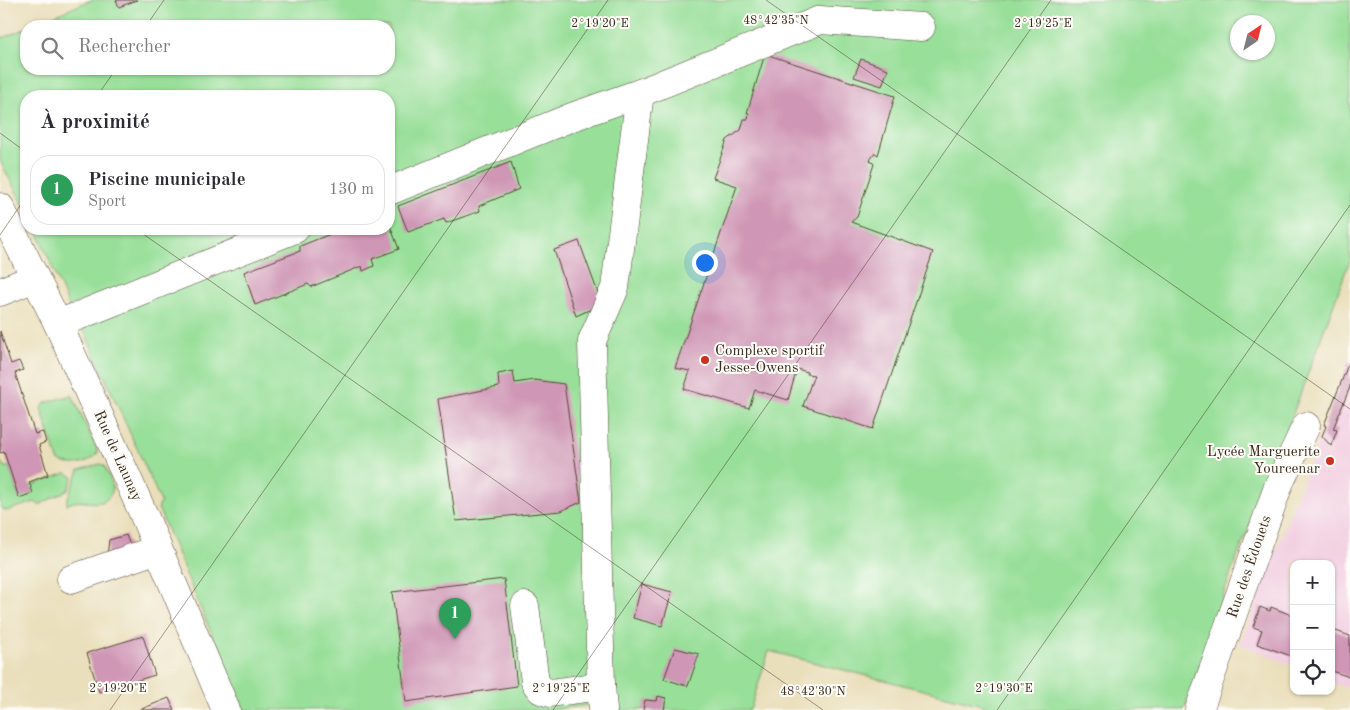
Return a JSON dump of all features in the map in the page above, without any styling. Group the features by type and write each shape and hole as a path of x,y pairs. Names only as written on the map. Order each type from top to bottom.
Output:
{"street":[{"path":"395,189 572,116 640,93 820,20 921,27"},
{"path":"525,606 535,682 541,690 550,693 602,698 592,341 616,288 640,93"},
{"name":"Rue de Launay","path":"0,207 58,324 158,549 226,710"},
{"path":"58,324 280,235"},
{"path":"0,292 35,278"},
{"name":"Rue des Édouets","path":"1199,710 1279,484 1306,426"},
{"path":"71,579 158,549"}],"shaded area":[{"name":"Lycée Marguerite Yourcenar","path":"1350,358 1350,689 1335,683 1335,560 1290,560 1290,664 1240,644"}],"green space":[{"name":"Complexe sportif Jesse-Owens","path":"91,0 1350,0 1350,260 1285,435 1232,570 1184,710 1002,710 769,651 750,710 619,710 614,702 550,710 244,710 158,508 161,502 84,331 74,318 39,235 395,235 395,90 20,90 20,199 0,161 0,39 20,31 20,75 395,75 395,20 44,20"},
{"path":"72,395 98,452 85,462 68,464 58,460 41,409 45,403"},
{"path":"0,461 5,467 9,467 19,498 32,493 30,486 66,473 73,477 68,490 39,505 35,502 6,511 0,507"},
{"path":"100,464 104,465 112,486 111,494 108,498 94,503 77,502 67,505 67,500 79,470"}],"building":[{"path":"116,0 137,0 119,7"},
{"path":"765,54 895,96 878,155 875,153 870,160 874,164 857,217 851,222 933,252 873,429 803,406 814,375 807,374 807,372 797,369 788,400 755,390 749,408 684,389 690,371 675,368 737,186 713,178 727,140 741,130 744,119 748,119 749,113 747,113"},
{"path":"861,59 888,69 882,86 854,77"},
{"path":"511,162 519,189 479,206 480,211 446,223 444,219 408,232 398,206"},
{"path":"328,235 394,235 399,249 372,259 374,266 363,271 362,266 311,287 308,284 255,305 244,272 300,251 300,246"},
{"path":"579,241 602,304 576,316 554,250"},
{"path":"0,331 11,364 19,361 23,370 15,373 35,434 43,432 46,442 39,445 48,475 29,482 33,493 19,498 4,452 0,453"},
{"path":"1350,360 1350,387 1333,429 1337,430 1331,446 1322,436 1326,426 1324,425"},
{"path":"513,371 515,383 534,380 564,384 581,502 561,511 456,521 438,399 499,387 498,374"},
{"path":"126,535 131,548 107,556 109,540"},
{"path":"504,579 517,686 406,702 392,592"},
{"path":"642,584 672,592 662,626 633,618"},
{"path":"1260,607 1270,611 1271,607 1290,614 1290,656 1257,644 1262,630 1253,627"},
{"path":"1335,631 1350,636 1350,677 1335,672"},
{"path":"143,636 155,675 99,692 87,653"},
{"path":"675,648 699,654 688,686 664,679"},
{"path":"658,696 666,698 664,710 643,710 645,700 657,701"},
{"path":"169,698 174,710 139,710"}],"place":[{"name":"Complexe sportif Jesse-Owens","path":"705,360"},
{"name":"Lycée Marguerite Yourcenar","path":"1330,461"},
{"name":"Piscine municipale","path":"455,639"}]}
